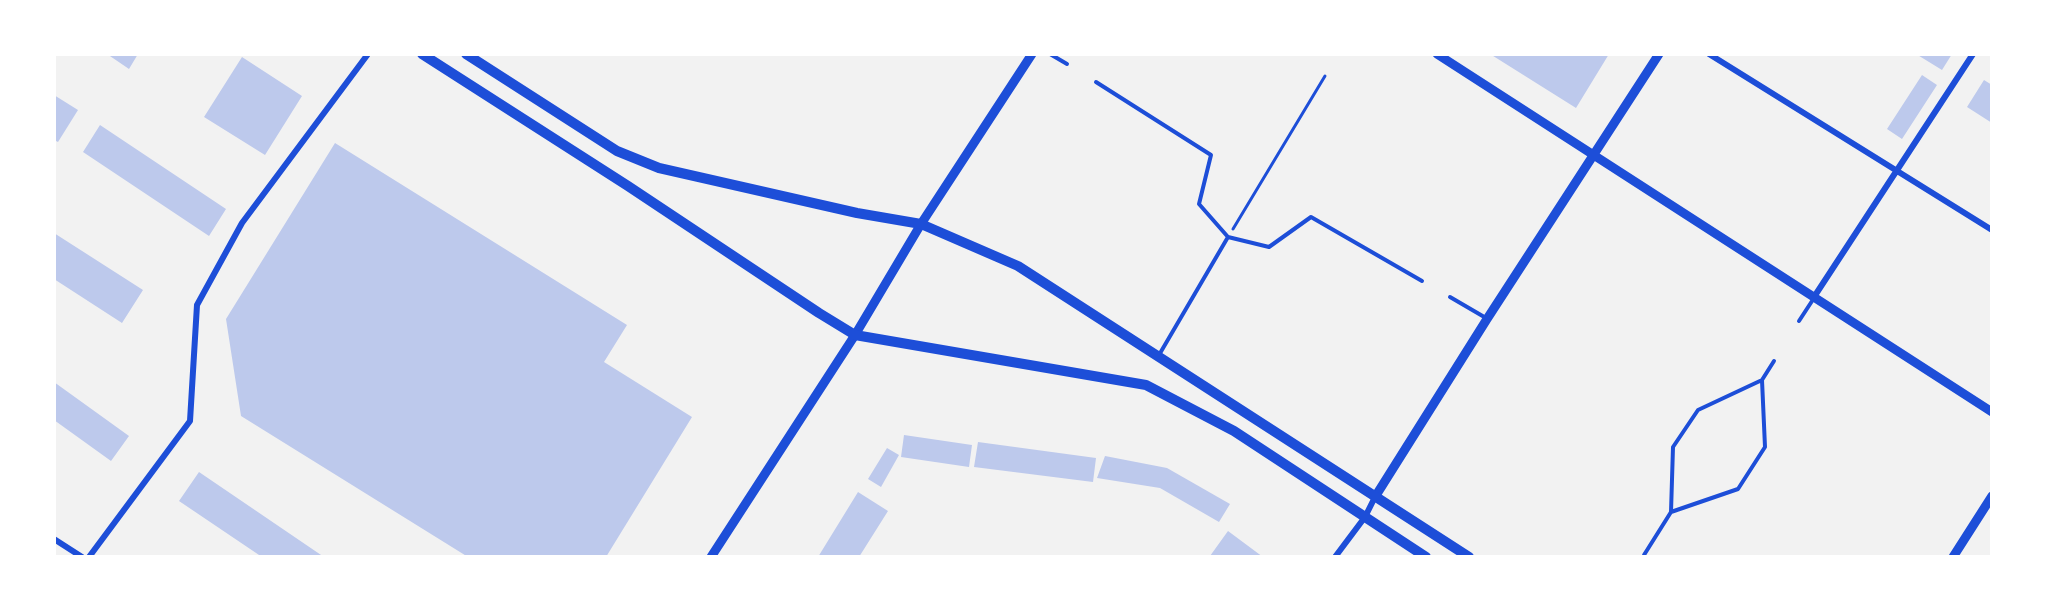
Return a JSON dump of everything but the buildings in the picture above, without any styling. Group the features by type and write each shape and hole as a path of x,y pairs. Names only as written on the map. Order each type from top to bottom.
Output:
{"main road":[{"path":"422,54 628,186 819,314 855,335 1146,385 1234,431 1426,557"},
{"path":"466,54 616,151 659,168 857,213 921,224 1018,266 1469,557"}],"street":[{"path":"89,557 190,421 198,305 242,222 368,54"},
{"path":"711,557 855,335 921,224 1032,54"},
{"path":"1437,54 1992,412"},
{"path":"1335,557 1365,517 1375,497 1487,319 1659,54"},
{"path":"1709,54 1992,230"},
{"path":"1814,297 1973,54"},
{"path":"1953,557 1992,495"},
{"path":"54,539 82,557"}],"lane":[{"path":"1050,54 1066,64"},
{"path":"1096,82 1211,155 1199,204 1228,237 1269,247 1311,217 1422,281"},
{"path":"1158,357 1228,237"},
{"path":"1450,297 1487,319"},
{"path":"1799,321 1814,297"},
{"path":"1644,555 1671,512 1673,447 1698,410 1762,380 1774,361"},
{"path":"1671,512 1738,489 1765,447 1762,380"}],"path":[{"path":"1228,237 1325,76"}]}
